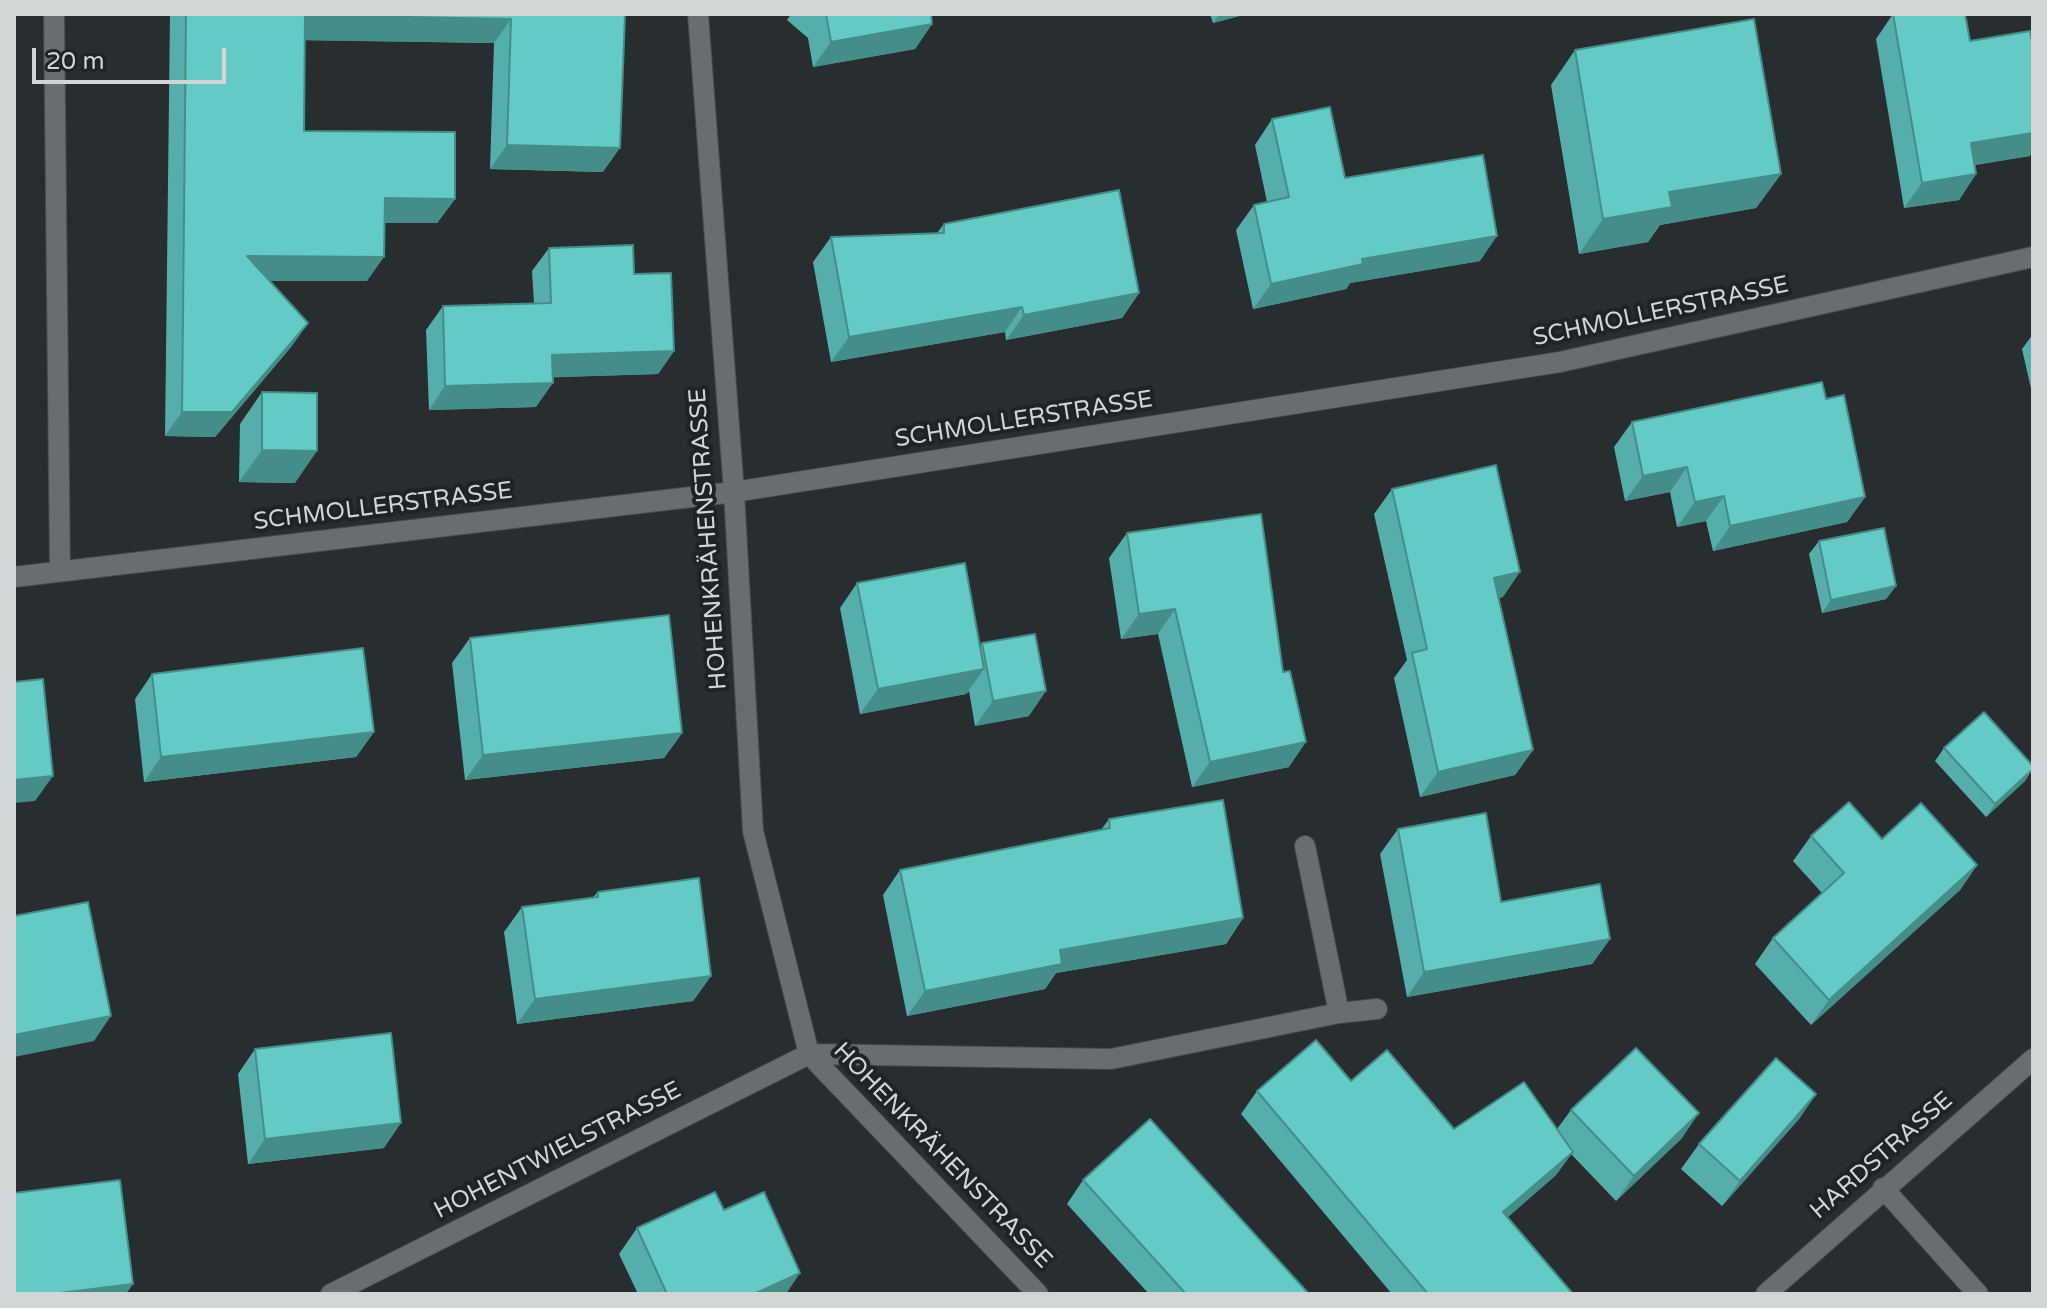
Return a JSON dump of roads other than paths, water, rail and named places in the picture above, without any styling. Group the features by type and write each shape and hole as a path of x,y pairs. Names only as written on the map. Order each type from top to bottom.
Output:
{"street":[{"path":"54,14 60,571"},
{"name":"HOHENKRÄHENSTRASSE","path":"698,14 734,492 753,831 809,1054 1038,1294"},
{"name":"SCHMOLLERSTRASSE","path":"14,577 734,492 1560,362 2033,257"},
{"path":"1305,846 1339,1013"},
{"name":"HOHENKRÄHENSTRASSE","path":"809,1054 1111,1059 1339,1013 1377,1009"},
{"name":"HOHENTWIELSTRASSE","path":"331,1294 809,1054"},
{"name":"HARDSTRASSE","path":"1766,1294 2033,1059"},
{"path":"1883,1188 1978,1294"}]}
